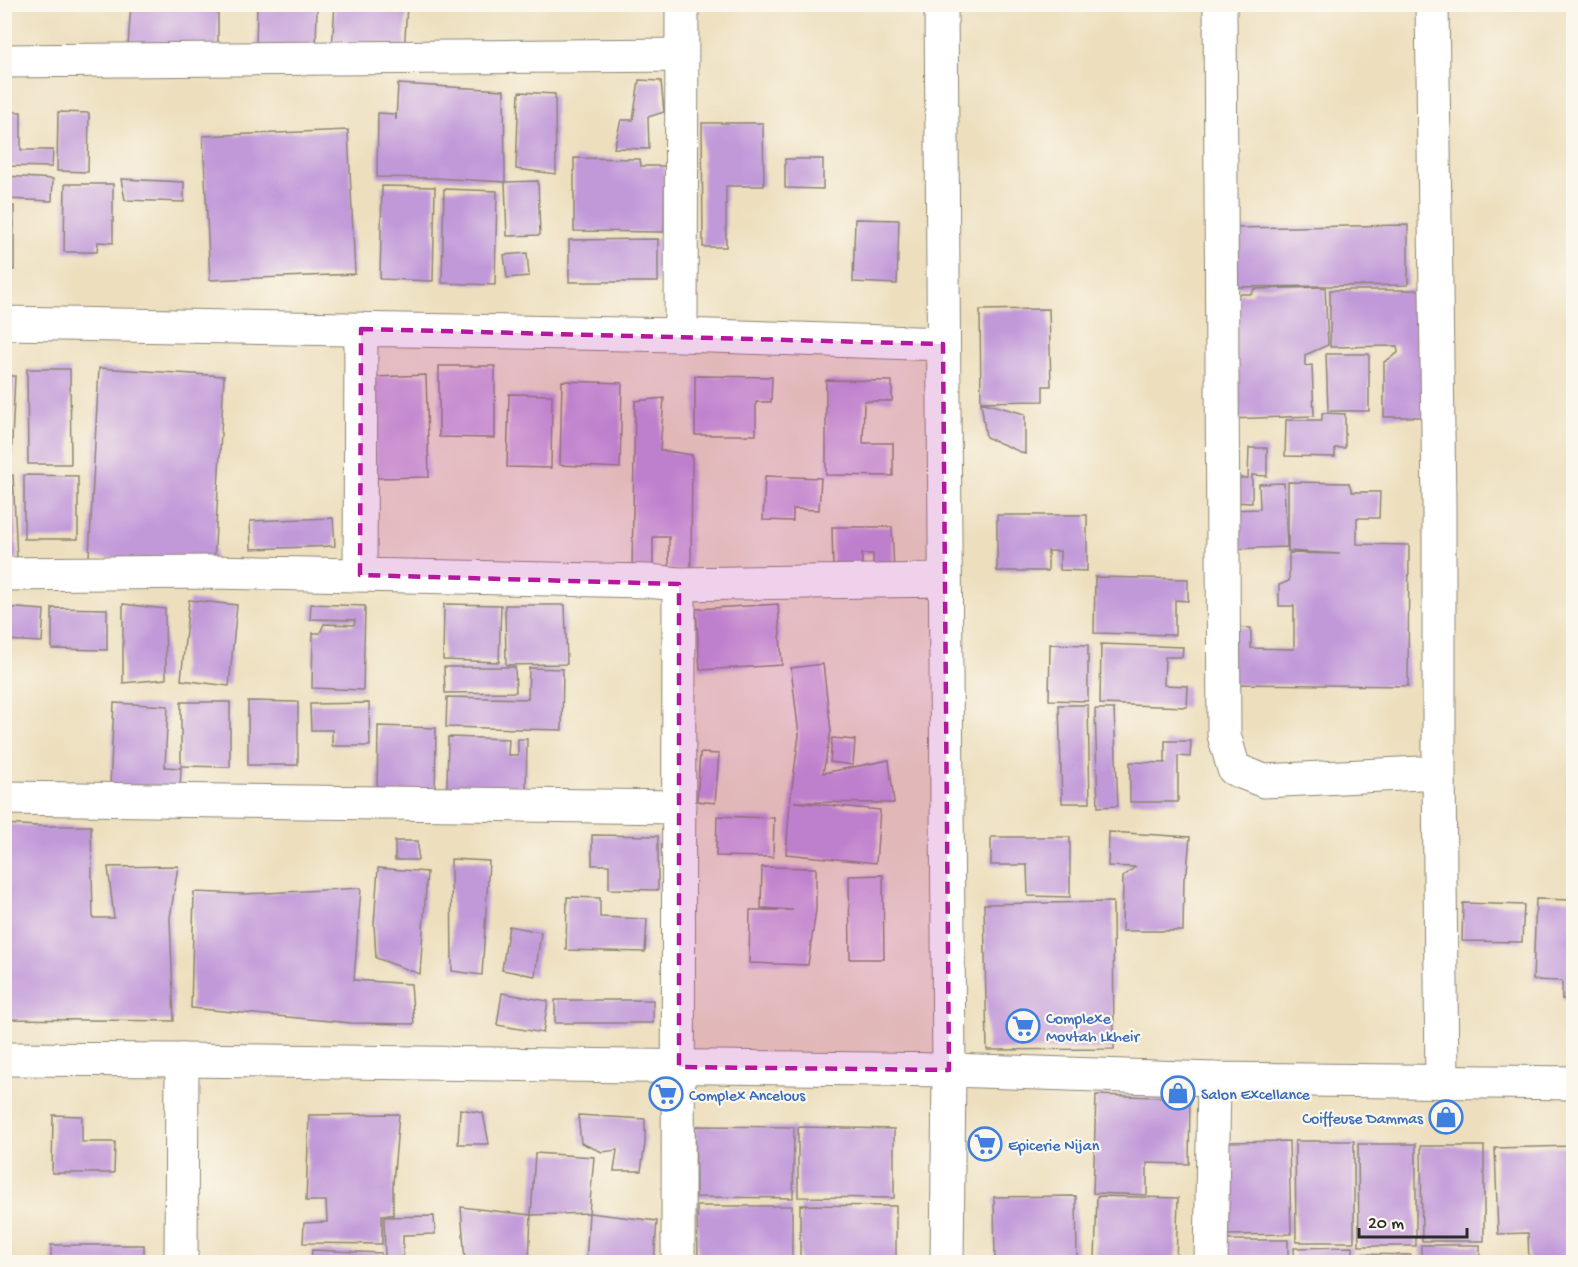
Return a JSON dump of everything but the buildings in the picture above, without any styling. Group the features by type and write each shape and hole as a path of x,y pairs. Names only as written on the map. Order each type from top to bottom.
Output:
{"street":[{"path":"681,335 682,4"},
{"path":"941,4 949,1070 947,1263"},
{"path":"1220,4 1224,735 1234,769 1264,781 1439,772"},
{"path":"1432,4 1439,504 1442,1082"},
{"path":"4,61 682,55"},
{"path":"4,323 681,335 943,344"},
{"path":"360,575 361,329"},
{"path":"4,574 209,572 647,581 679,584 945,580"},
{"path":"678,1263 679,584"},
{"path":"4,798 679,807"},
{"path":"4,1059 949,1070 1214,1079 1574,1083"},
{"path":"181,1263 182,1060"},
{"path":"1211,1263 1214,1079"}],"highlighted area":[{"path":"361,329 943,344 949,1070 679,1067 679,584 360,575"}],"place":[{"name":"Complexe Movtah Lkheir","path":"1023,1026"},
{"name":"Salon Excellance","path":"1178,1093"},
{"name":"Complex Ancelous","path":"666,1094"},
{"name":"Coiffeuse Dammas","path":"1446,1117"},
{"name":"Epicerie Nijan","path":"985,1144"}]}
